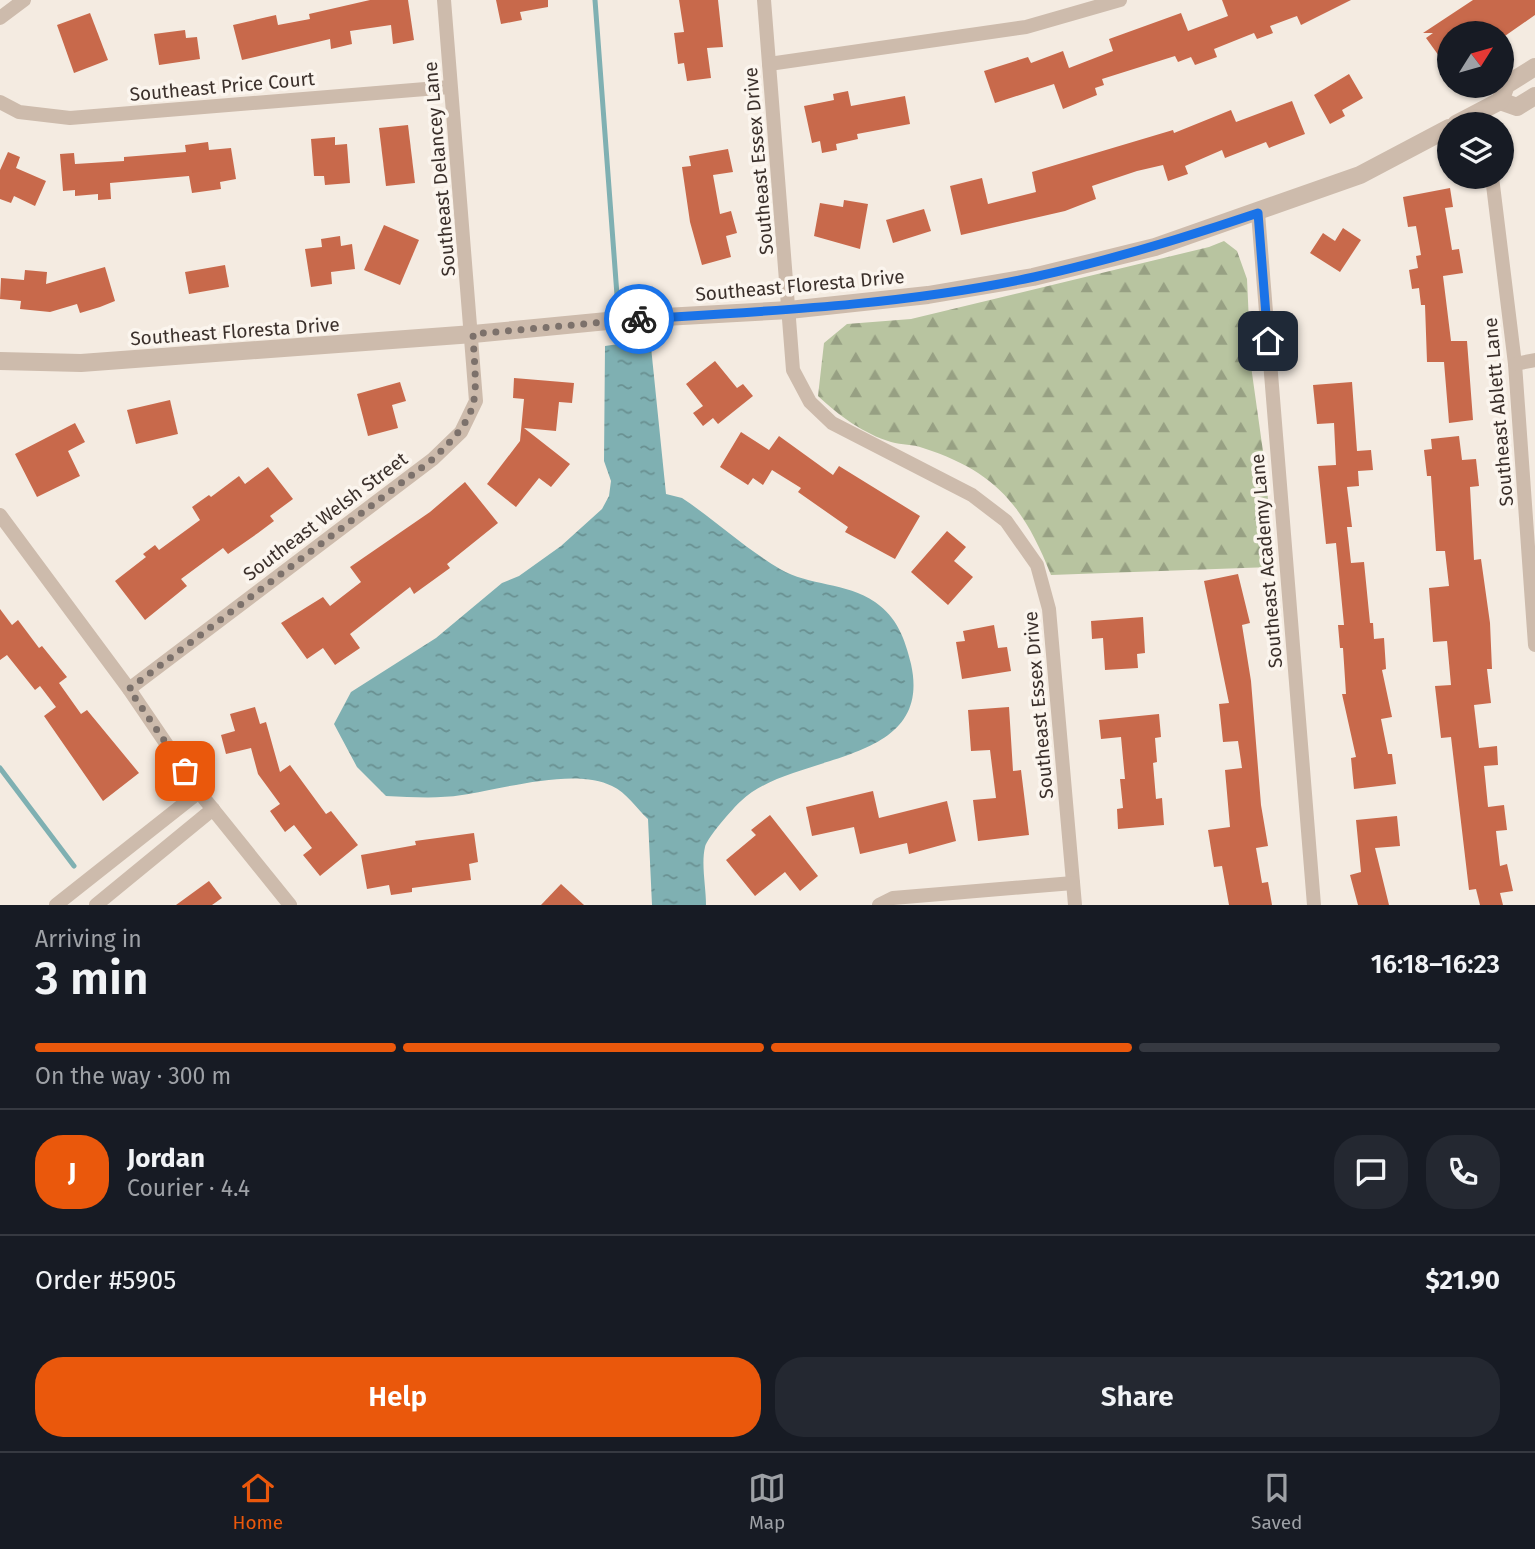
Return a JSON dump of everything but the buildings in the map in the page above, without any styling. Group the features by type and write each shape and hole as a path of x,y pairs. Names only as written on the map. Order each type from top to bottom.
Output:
{"street":[{"path":"0,18 24,0"},
{"name":"Southeast Delancey Lane","path":"444,0 473,334"},
{"name":"Southeast Essex Drive","path":"764,0 793,370 810,402 832,423 972,495 1006,521 1037,565 1049,609 1075,905"},
{"path":"769,64 1026,27 1120,0"},
{"path":"1489,112 1500,101 1507,85 1535,67"},
{"name":"Southeast Price Court","path":"0,102 19,112 70,118 450,86"},
{"path":"1500,101 1517,107 1535,96"},
{"name":"Southeast Floresta Drive","path":"0,361 81,363 473,334 628,319 789,310 928,295 1033,277 1156,247 1360,175 1437,134"},
{"name":"Southeast Ablett Lane","path":"1493,189 1515,364 1534,601 1535,646"},
{"name":"Southeast Academy Lane","path":"1258,213 1314,905"},
{"name":"Southeast Welsh Street","path":"129,689 433,459 461,432 476,401 473,334"},
{"path":"1515,364 1535,360"},
{"path":"0,515 129,689 199,792 290,905"},
{"path":"56,905 199,792"},
{"path":"96,905 213,809"},
{"path":"134,845 149,863"},
{"path":"879,905 893,898 1073,883"}],"green space":[{"path":"1224,241 1237,251 1247,279 1251,366 1267,480 1271,567 1051,575 1030,529 1004,494 988,480 948,457 871,434 843,417 818,396 824,343 847,324 911,319 1209,247"}],"water":[{"path":"646,340 651,347 666,494 682,498 780,569 803,579 852,591 875,602 889,614 899,629 911,664 912,698 901,722 881,740 854,753 764,785 741,801 727,816 705,847 706,905 652,905 648,819 627,796 612,786 597,781 559,779 453,796 386,796 357,767 334,724 351,692 436,638 502,583 519,576 561,546 602,509 609,496 611,481 604,461 605,346"}],"waterway":[{"path":"595,0 617,295"},
{"path":"0,768 74,866"}],"way so far":[{"path":"185,771 129,689 433,459 461,432 476,401 473,334 639,319"}],"route":[{"path":"639,319 789,310 928,295 1033,277 1156,247 1258,213 1268,341"}]}
